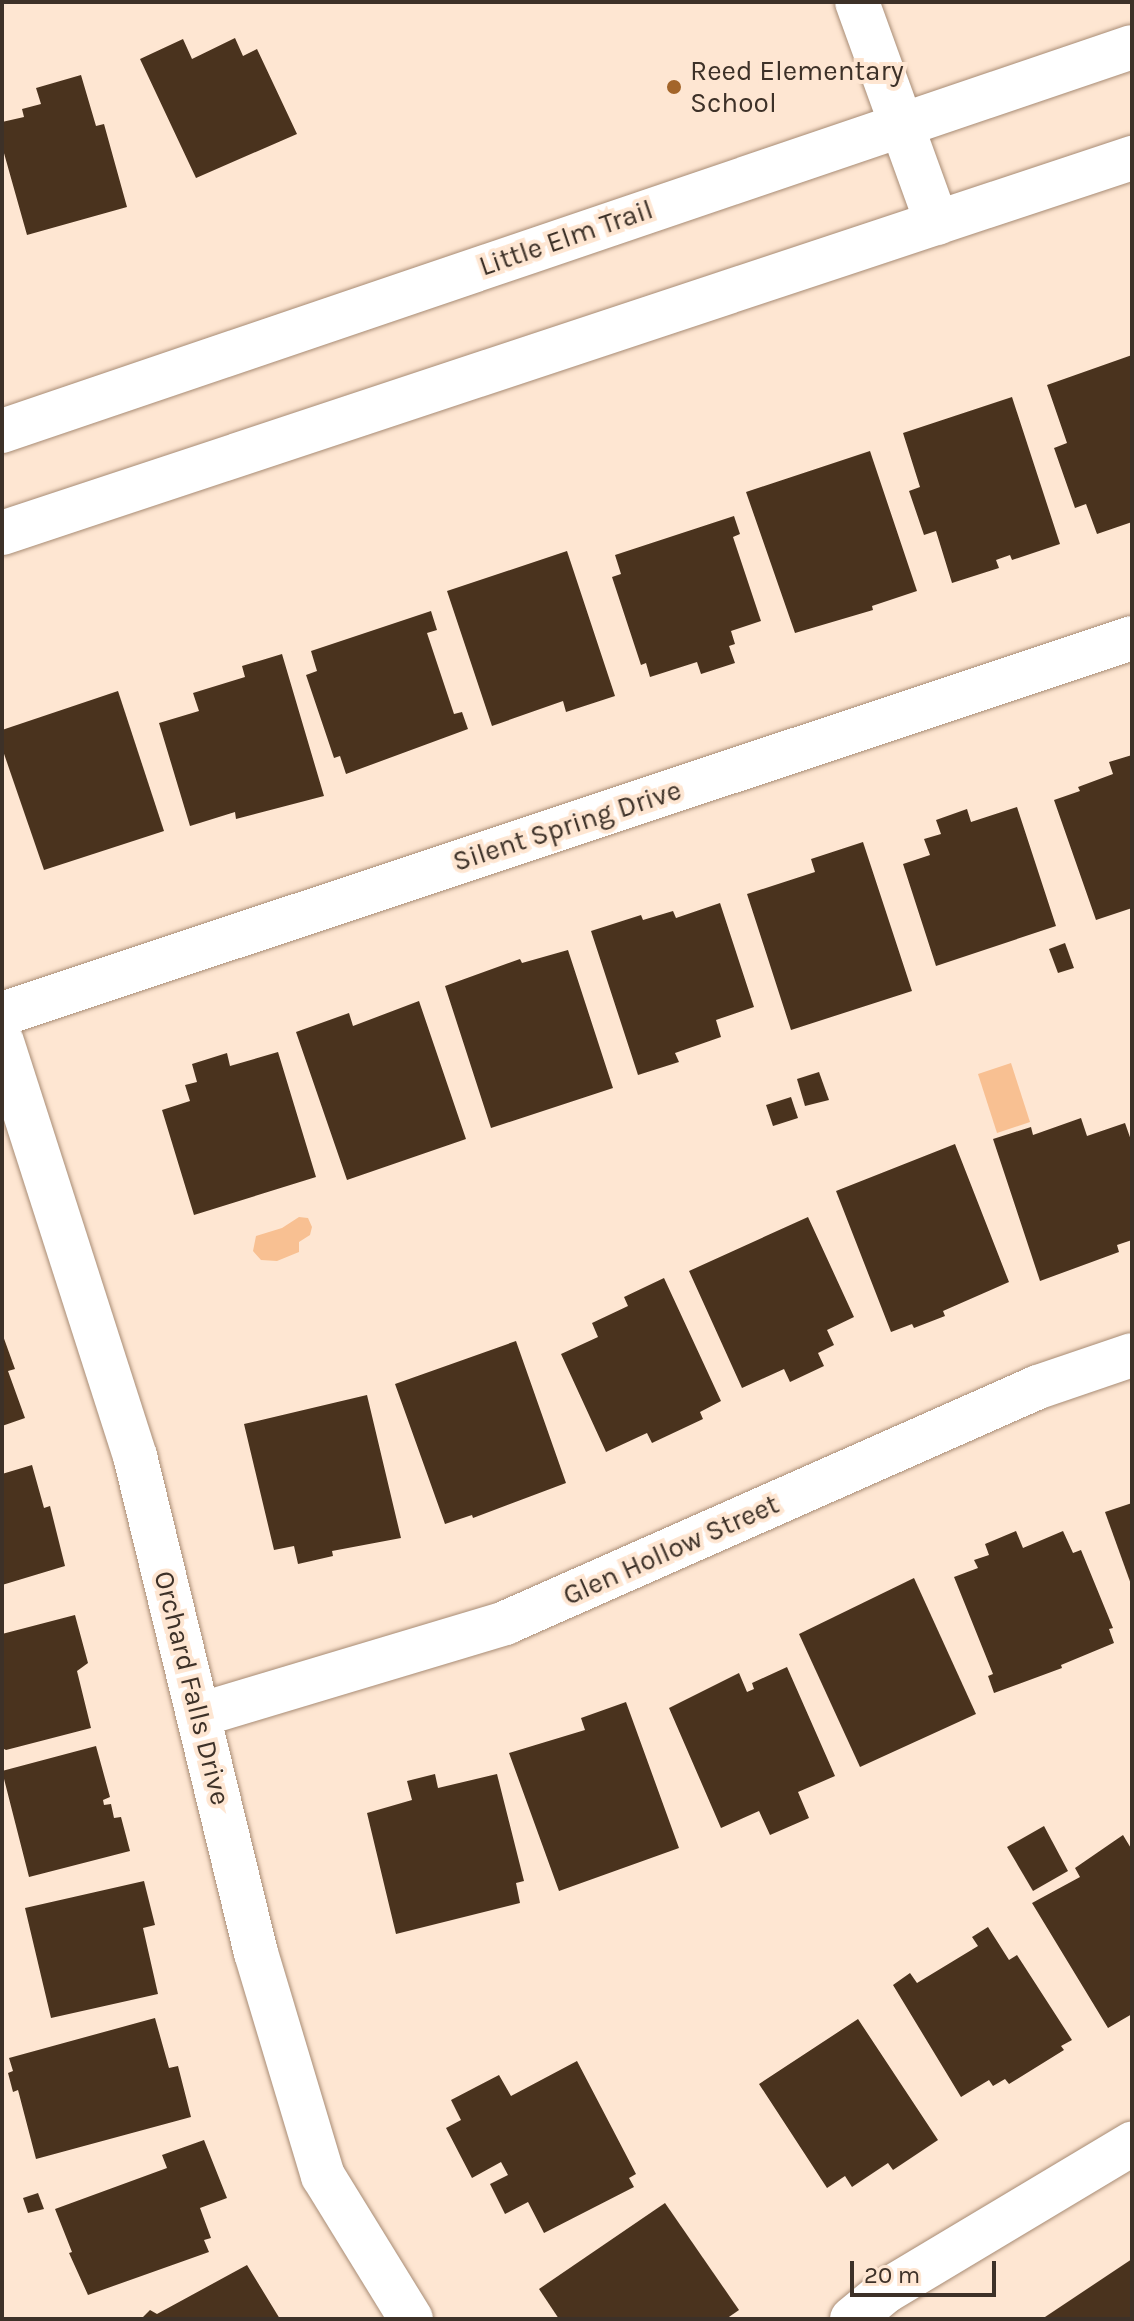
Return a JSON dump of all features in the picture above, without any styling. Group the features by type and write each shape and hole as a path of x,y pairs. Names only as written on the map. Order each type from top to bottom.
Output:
{"street":[{"path":"857,2 937,223"},
{"name":"Little Elm Trail","path":"2,431 900,123 1132,47"},
{"path":"2,533 1132,158"},
{"name":"Silent Spring Drive","path":"2,1014 1132,638"},
{"name":"Orchard Falls Drive","path":"2,1042 135,1456 256,1953 323,2176 411,2319"},
{"name":"Glen Hollow Street","path":"199,1715 505,1623 1038,1387 1132,1355"},
{"path":"852,2319 895,2305 1132,2144"}],"shaded area":[{"path":"1011,1063 1030,1122 997,1133 978,1074"},
{"path":"299,1217 308,1218 312,1227 310,1235 299,1242 299,1252 277,1261 261,1260 253,1251 256,1236 282,1228"}],"building":[{"path":"235,38 243,56 257,49 297,134 196,178 140,59 183,39 192,59"},
{"path":"81,75 96,126 104,124 127,207 27,235 2,146 2,122 24,117 22,109 41,104 36,88"},
{"path":"1132,355 1132,522 1097,534 1086,504 1075,508 1054,448 1067,443 1047,385"},
{"path":"1012,397 1060,544 1012,560 1010,555 996,560 999,568 952,583 936,531 924,535 909,491 920,487 903,433"},
{"path":"870,451 917,591 872,606 873,610 795,633 746,492"},
{"path":"734,516 740,534 733,537 761,621 731,631 735,644 729,646 735,663 701,674 697,662 650,677 646,663 641,665 612,577 621,574 615,555"},
{"path":"567,551 615,696 566,712 563,701 492,726 447,591"},
{"path":"431,611 437,630 427,633 454,714 462,712 468,729 346,774 340,756 334,758 306,675 317,671 311,651"},
{"path":"282,654 324,796 236,819 235,812 190,826 159,723 199,711 193,693 245,677 242,666"},
{"path":"118,691 164,831 44,870 2,748 2,730"},
{"path":"1132,755 1132,908 1096,920 1054,800 1113,774 1109,762"},
{"path":"1017,807 1056,926 936,966 903,864 930,855 924,839 941,834 936,820 967,809 971,822"},
{"path":"863,842 912,991 791,1030 747,894 815,872 811,859"},
{"path":"720,903 754,1007 716,1020 721,1037 675,1053 679,1062 638,1075 591,931 641,915 643,920 673,911 676,918"},
{"path":"1065,943 1074,968 1058,973 1049,949"},
{"path":"568,950 613,1088 491,1128 445,986 520,959 522,963"},
{"path":"419,1001 466,1139 347,1180 296,1032 349,1013 353,1026"},
{"path":"278,1052 316,1177 194,1215 162,1110 190,1101 185,1085 197,1082 192,1064 227,1053 230,1066"},
{"path":"819,1072 829,1100 805,1106 797,1079"},
{"path":"791,1097 798,1118 773,1126 766,1105"},
{"path":"1081,1118 1087,1136 1125,1123 1132,1143 1132,1240 1117,1245 1119,1252 1040,1281 993,1139 1031,1127 1033,1135"},
{"path":"955,1144 1009,1282 943,1311 945,1316 914,1328 912,1324 891,1332 836,1191"},
{"path":"808,1217 854,1317 827,1330 834,1345 818,1353 824,1366 790,1382 784,1369 742,1388 689,1271"},
{"path":"664,1278 721,1401 700,1412 703,1419 652,1443 647,1433 606,1452 561,1354 598,1337 592,1323 628,1306 624,1297"},
{"path":"2,1333 15,1369 8,1371 25,1418 2,1426"},
{"path":"516,1341 566,1483 473,1518 472,1515 445,1524 395,1384"},
{"path":"367,1395 401,1538 332,1551 333,1556 298,1564 294,1546 274,1550 244,1424"},
{"path":"32,1465 44,1508 50,1506 65,1566 2,1585 2,1474"},
{"path":"1132,1503 1132,1587 1105,1512"},
{"path":"1016,1531 1023,1548 1063,1531 1073,1553 1081,1550 1113,1628 1109,1629 1114,1643 1061,1665 1062,1668 994,1693 988,1676 993,1674 954,1577 978,1568 974,1560 989,1555 985,1544"},
{"path":"914,1578 976,1714 860,1767 799,1634"},
{"path":"75,1615 88,1663 77,1671 91,1728 6,1750 2,1748 2,1634"},
{"path":"787,1667 835,1776 798,1792 809,1818 770,1835 759,1811 721,1828 669,1708 739,1673 747,1692 754,1689 752,1683"},
{"path":"626,1702 679,1848 559,1891 509,1753 585,1730 581,1718"},
{"path":"96,1746 110,1797 103,1800 104,1805 111,1804 114,1818 121,1817 130,1851 29,1877 2,1771"},
{"path":"435,1774 438,1788 497,1774 524,1881 516,1883 520,1903 396,1934 367,1813 412,1800 407,1781"},
{"path":"1044,1826 1068,1871 1033,1891 1007,1847"},
{"path":"1123,1835 1132,1850 1132,2014 1108,2028 1032,1903 1080,1877 1075,1868"},
{"path":"144,1881 155,1925 143,1928 158,1994 51,2018 25,1908"},
{"path":"988,1927 1009,1960 1017,1955 1072,2040 1061,2046 1064,2050 1009,2084 1005,2079 993,2086 989,2080 961,2097 893,1985 910,1973 917,1983 978,1946 972,1937"},
{"path":"155,2018 169,2068 178,2066 191,2117 36,2159 18,2090 13,2092 8,2073 13,2071 9,2058"},
{"path":"858,2019 938,2140 893,2170 888,2163 852,2187 845,2176 827,2188 759,2084"},
{"path":"577,2061 636,2174 629,2178 634,2187 544,2233 528,2202 505,2214 490,2184 508,2175 501,2162 472,2178 446,2128 461,2120 451,2100 499,2075 511,2096"},
{"path":"204,2140 227,2198 200,2208 211,2238 204,2240 209,2252 88,2295 69,2253 72,2252 55,2209 167,2168 162,2155"},
{"path":"38,2193 44,2209 28,2213 23,2198"},
{"path":"665,2203 739,2310 726,2319 559,2319 539,2289"},
{"path":"1132,2259 1132,2319 1042,2319"},
{"path":"247,2265 280,2319 141,2319 150,2310 157,2314"}],"place":[{"name":"Reed Elementary School","path":"674,87"}]}
